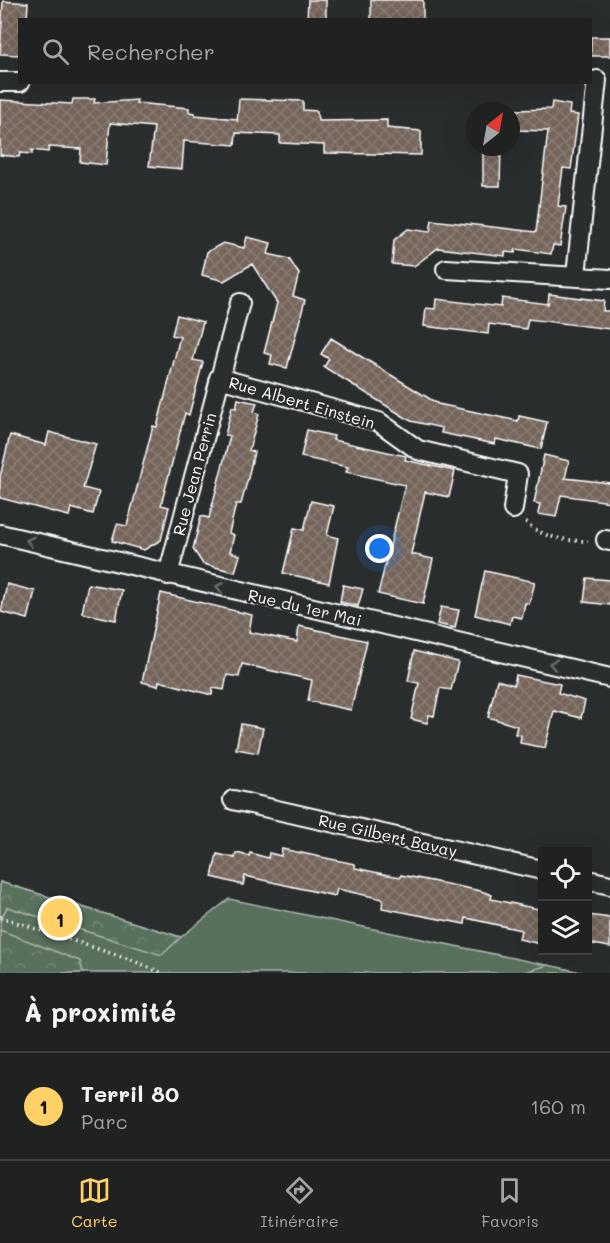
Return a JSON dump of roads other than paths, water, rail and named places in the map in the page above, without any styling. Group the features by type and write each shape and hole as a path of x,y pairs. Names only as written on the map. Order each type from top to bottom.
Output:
{"street":[{"path":"576,276 599,80"},
{"path":"0,82 18,82"},
{"path":"446,269 610,279"},
{"name":"Rue Jean Perrin","path":"168,575 240,303"},
{"name":"Rue Albert Einstein","path":"219,378 379,422 418,450 518,474 513,509"},
{"name":"Rue du 1er Mai","path":"0,534 610,678"},
{"name":"Rue Gilbert Bavay","path":"233,800 538,869"},
{"path":"592,881 610,885"}],"place":[{"name":"Terril 80","path":"60,918"}]}
